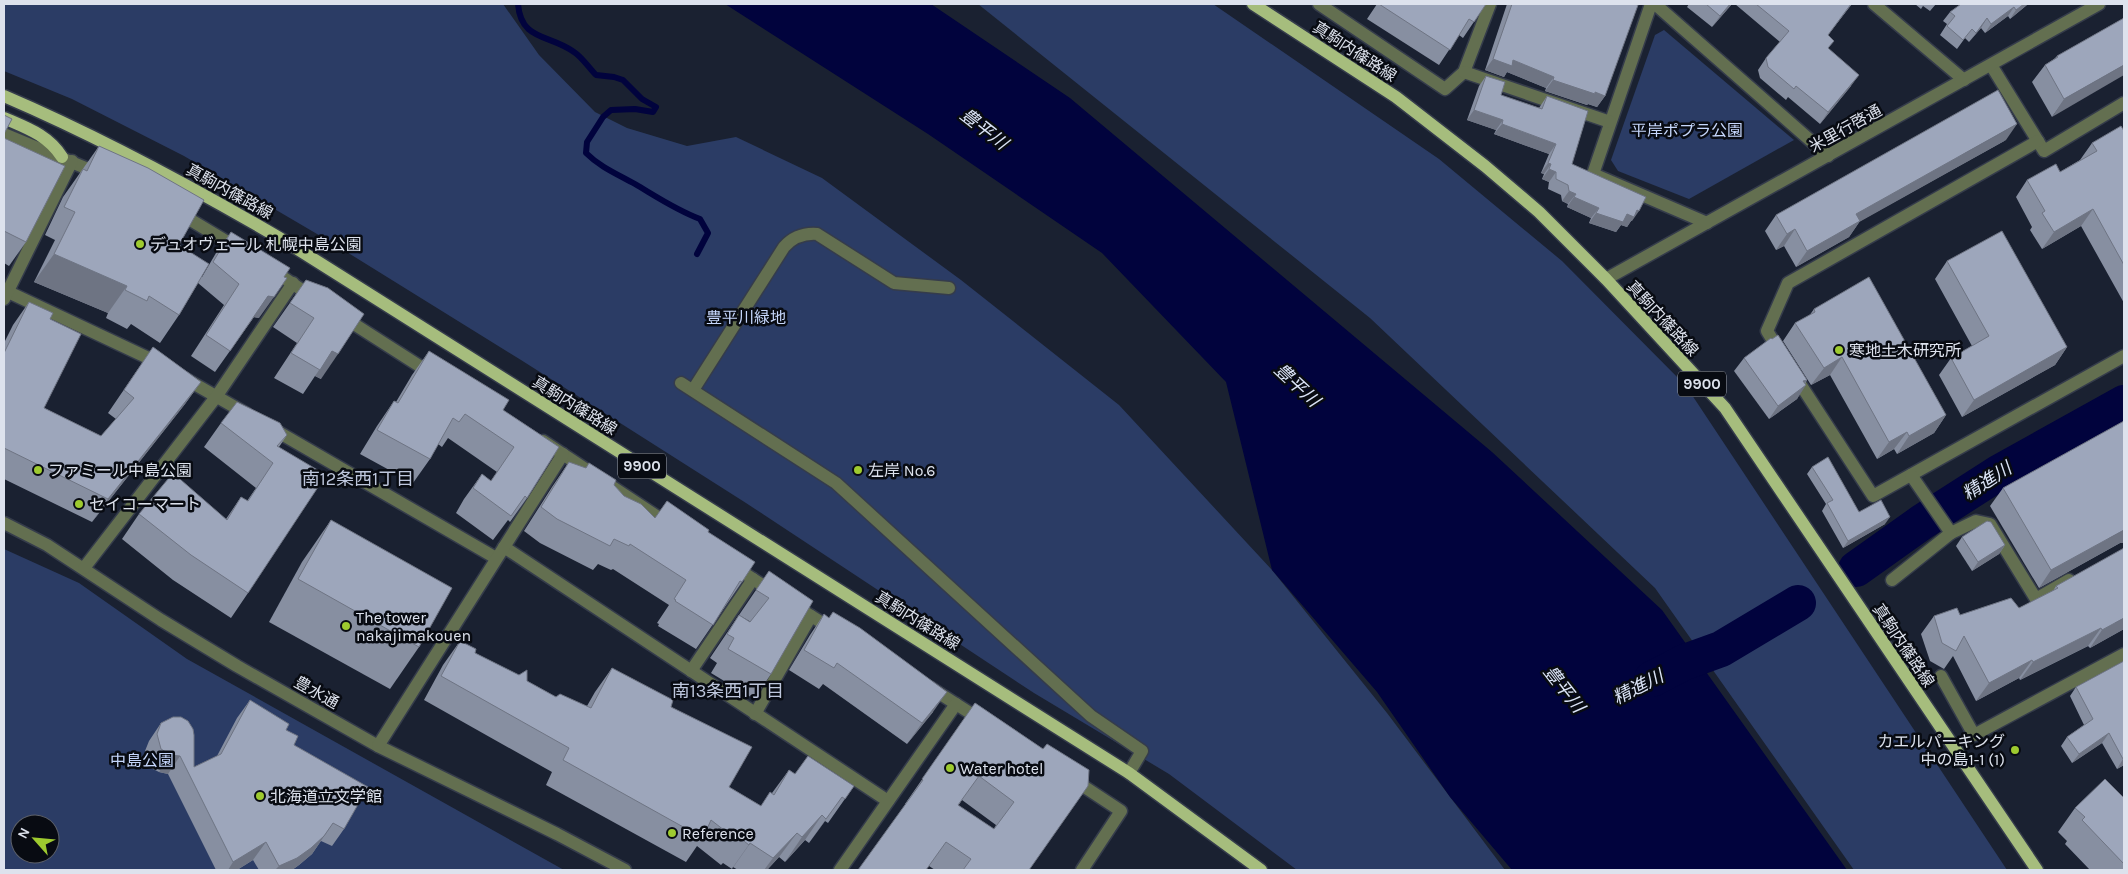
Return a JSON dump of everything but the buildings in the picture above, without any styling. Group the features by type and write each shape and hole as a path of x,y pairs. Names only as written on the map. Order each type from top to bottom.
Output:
{"main road":[{"name":"真駒内篠路線","path":"1253,4 1396,97 1435,126 1539,212 1606,279 1725,408 2037,870"},
{"name":"真駒内篠路線","path":"4,96 129,155 190,187 288,243 1129,772 1261,870"},
{"path":"4,118 41,134 55,145 67,159"}],"street":[{"path":"1319,4 1444,89 1464,72 1490,4"},
{"path":"1707,223 1593,174 1653,4 1828,156"},
{"path":"1874,4 1964,80"},
{"name":"米里行啓通","path":"1606,279 2100,4"},
{"path":"1991,65 2044,151 2124,103"},
{"path":"1464,72 1610,122"},
{"path":"4,134 113,179"},
{"path":"2038,141 1788,284 1767,331 1873,496 2124,356"},
{"path":"67,159 5,293 154,360 496,558"},
{"path":"169,208 193,220 293,283 369,335 445,382"},
{"path":"949,288 894,283 817,234 807,233 797,237 784,247 687,387 836,483 1091,716 1142,751 1129,772"},
{"path":"84,568 216,397 293,283"},
{"path":"529,433 679,530"},
{"path":"378,746 562,454"},
{"path":"1911,475 1948,528"},
{"path":"1892,580 1948,528 1976,521 1990,524 2036,598 2084,572"},
{"name":"豊水通","path":"4,524 47,545 161,620 237,666 378,746 626,870"},
{"path":"504,546 888,801"},
{"path":"720,558 845,637"},
{"path":"691,671 753,579"},
{"path":"755,714 811,616"},
{"path":"1941,676 1974,735 2124,654"},
{"path":"922,683 989,725"},
{"path":"840,870 956,704"},
{"path":"1063,773 1121,811 1082,870"}],"green space":[{"name":"豊平川緑地","path":"4,4 503,4 539,55 595,112 627,128 687,146 736,137 822,178 961,280 1119,405 1272,570 1387,713 1505,870 1297,870 1169,774 1034,693 746,503 329,241 184,156 72,99 4,71"},
{"path":"978,4 1213,4 1439,159 1562,261 1686,386 2007,870 1854,870 1655,588 1370,318"},
{"name":"平岸ポプラ公園","path":"1664,30 1794,140 1689,199 1618,171 1611,160 1655,35"},
{"name":"中島公園","path":"4,549 79,583 187,659 564,870 4,870"}],"water":[{"name":"豊平川","path":"725,4 931,4 1070,98 1492,452 1662,610 1847,870 1512,870 1450,797 1377,692 1272,570 1226,382 1102,253 928,134"}],"waterway":[{"path":"518,4 520,16 524,25 530,31 565,46 583,60 596,75 623,80 642,99 656,107 653,112 635,109 611,110 603,117 587,142 586,153 609,170 700,219 708,233 697,254"},
{"name":"精進川","path":"1856,569 1922,522 2000,472 2124,403"},
{"name":"精進川","path":"1652,679 1685,662 1721,649 1798,603"}],"place":[{"name":"デュオヴェール 札幌中島公園","path":"140,244"},
{"name":"寒地土木研究所","path":"1839,350"},
{"name":"ファミール中島公園","path":"38,470"},
{"name":"左岸 No.6","path":"858,470"},
{"name":"セイコーマート","path":"79,504"},
{"name":"The tower nakajimakouen","path":"346,626"},
{"name":"カエルパーキング 中の島1-1 (1)","path":"2015,750"},
{"name":"Water hotel","path":"950,768"},
{"name":"北海道立文学館","path":"260,796"},
{"name":"Reference","path":"672,833"}],"district":[{"name":"南12条西1丁目","path":"358,479"},
{"name":"南13条西1丁目","path":"728,691"}]}
